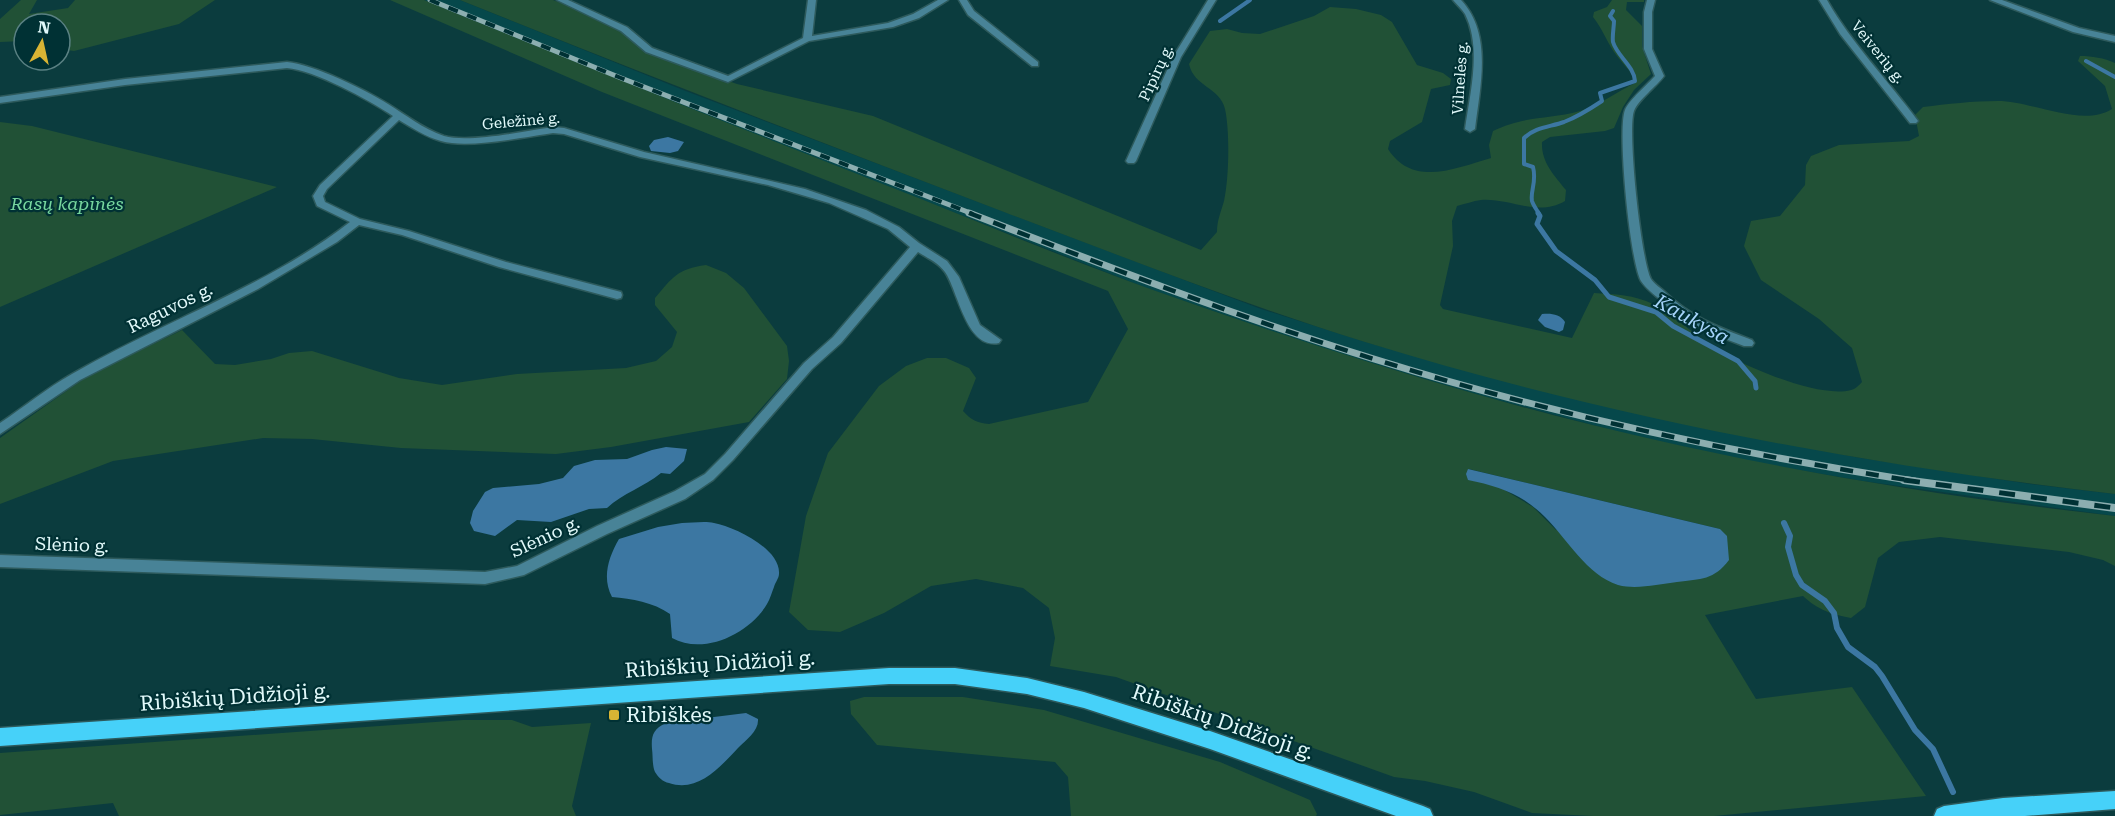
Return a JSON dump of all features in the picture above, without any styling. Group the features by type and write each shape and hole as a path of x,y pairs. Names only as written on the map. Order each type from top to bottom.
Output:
{"main road":[{"name":"Ribiškių Didžioji g.","path":"0,737 890,676 955,676 1027,686 1084,700 1210,740 1423,816"},
{"path":"1944,816 2014,807 2115,800"}],"street":[{"path":"561,0 624,29 649,50 729,79 807,39 890,25 915,16 944,0"},
{"path":"807,39 812,0"},
{"path":"963,0 971,13 1035,64"},
{"name":"Pipirų g.","path":"1131,161 1177,57 1212,0"},
{"name":"Vilnelės g.","path":"1458,0 1466,7 1473,19 1478,36 1470,129"},
{"path":"1651,0 1648,12 1648,49 1660,76 1659,80 1630,109 1628,122 1630,189 1637,243 1646,280 1676,309 1699,324 1748,343"},
{"name":"Veiverių g.","path":"1823,0 1880,81 1895,95 1913,121"},
{"path":"1995,0 2076,30 2115,39"},
{"name":"Geležinė g.","path":"0,100 147,80 287,65 299,66 382,105 424,131 444,139 483,140 564,131 640,154 814,193 894,228 939,259 959,286 978,332 995,339"},
{"path":"398,116 323,187 318,196 321,204 357,221 405,233 503,265 616,295"},
{"name":"Raguvos g.","path":"0,429 76,377 254,286 333,240 357,221"},
{"name":"Slėnio g.","path":"0,561 485,579 519,571 670,500 709,477 808,366 837,340 917,246"}],"shaded area":[{"path":"424,0 460,0 683,90 1261,309 1369,343 1527,387 1688,424 1855,457 2030,484 2115,494 2115,516 1863,481 1752,462 1627,434 1479,395 1327,350 1149,289 660,97"},
{"path":"668,137 684,142 678,151 670,153 651,151 649,146 654,140"},
{"path":"1542,314 1561,317 1565,322 1563,330 1559,332 1545,327 1538,320"},
{"path":"666,447 687,449 684,461 670,474 661,473 607,508 589,509 551,522 517,520 495,536 474,531 470,523 473,511 485,492 493,488 539,484 563,478 574,466 595,460 627,459"},
{"path":"1468,469 1720,529 1727,536 1729,560 1712,575 1700,579 1640,587 1618,585 1587,565 1545,517 1527,502 1509,492 1468,480 1466,474"},
{"path":"710,522 733,529 765,548 778,565 778,577 768,602 759,615 725,639 698,644 685,643 672,638 670,614 649,604 612,597 609,590 608,568 619,539 658,527"},
{"path":"746,713 758,719 754,731 724,763 708,776 699,781 680,785 665,782 656,774 652,740 656,730 662,725"}],"green space":[{"path":"21,0 37,0 30,12 12,12 12,42 0,42 0,19"},
{"path":"75,0 215,0 179,24 72,51 72,12 42,12 68,8"},
{"path":"390,0 424,0 672,101 1153,290 1435,382 1634,435 1793,469 1953,495 2115,516 2115,566 2103,560 2069,552 1940,537 1899,542 1878,558 1865,607 1851,618 1825,611 1803,596 1705,615 1756,699 1852,687 1926,796 1714,816 1593,816 1532,813 1474,792 1394,777 1116,677 1050,666 1055,638 1049,608 1023,588 976,579 931,586 884,613 840,632 808,630 789,612 806,516 828,453 879,386 906,366 927,358 946,358 969,368 976,378 963,411 978,422 989,424 1088,402 1128,329 1108,291 602,92","holes":["1469,469 1720,529 1556,530 1533,507"]},
{"path":"460,0 553,0 593,15 614,27 648,53 737,84 873,116 1201,250 1217,232 1226,191 1228,168 1228,130 1225,109 1218,96 1196,78 1189,64 1210,31 1227,29 1260,34 1314,16 1330,7 1356,9 1381,15 1392,22 1417,65 1443,73 1451,79 1450,85 1431,89 1422,122 1390,141 1388,149 1398,161 1410,168 1422,172 1436,172 1491,158 1489,145 1493,131 1516,122 1580,111 1635,83 1635,79 1614,52 1593,17 1594,12 1607,7 1612,0 1644,0 1644,2 1627,2 1626,10 1642,26 1642,46 1651,74 1634,90 1623,107 1614,128 1550,137 1542,142 1546,162 1566,190 1565,201 1545,207 1492,200 1478,200 1457,206 1452,221 1453,246 1440,305 1443,309 1572,338 1594,293 1632,297 1660,308 1713,347 1742,363 1800,385 1819,390 1837,391 1853,389 1862,382 1852,348 1819,319 1761,280 1744,246 1751,221 1780,216 1805,185 1806,165 1811,156 1839,145 1909,141 1919,136 1915,115 1923,107 1998,101 2086,116 2112,109 2105,86 2078,61 2080,56 2107,60 2115,63 2115,494 1925,469 1736,435 1549,393 1365,342 1139,263 800,134"},
{"name":"Rasų kapinės","path":"0,122 32,126 277,187 0,307"},
{"path":"706,265 726,273 744,288 787,346 789,361 787,379 749,422 611,447 556,454 401,448 312,439 263,438 113,461 0,504 0,438 89,375 182,330 215,364 235,365 271,359 289,353 312,351 399,378 442,385 517,374 626,368 656,361 672,347 677,332 655,305 655,298 676,275 688,269"},
{"path":"864,697 963,697 1044,710 1220,762 1310,800 1317,814 1316,816 1071,816 1068,777 1055,762 877,745 851,714 850,701"},
{"path":"463,720 512,720 532,727 591,723 572,806 576,816 119,816 113,803 0,815 0,753"}],"waterway":[{"path":"1220,21 1250,0"},
{"name":"Kaukysa","path":"1539,214 1532,201 1533,167 1524,164 1524,138 1533,132 1564,122 1588,110 1602,101 1600,93 1635,81 1632,71 1613,42 1614,21 1610,16 1613,11"},
{"path":"2086,61 2115,77"},
{"name":"Kaukysa","path":"1538,213 1540,216 1537,224 1556,251 1595,280 1609,297 1656,312 1673,326 1738,361 1755,381 1756,388"},
{"name":"Kaukysa","path":"1784,523 1790,536 1788,547 1796,575 1802,585 1825,601 1834,613 1837,628 1848,647 1875,667 1882,676 1915,730 1933,749 1953,792"}],"railway":[{"path":"430,0 621,78 973,214"},
{"path":"969,213 1221,308 1323,343 1440,379 1574,414 1710,445 1914,481"},
{"path":"1904,480 2115,508"}],"place":[{"name":"Ribiškės","path":"614,715"}]}
